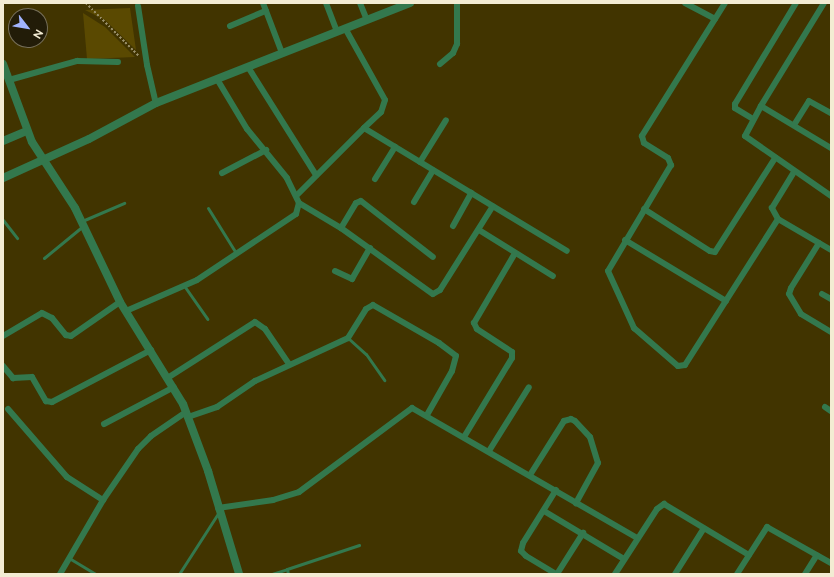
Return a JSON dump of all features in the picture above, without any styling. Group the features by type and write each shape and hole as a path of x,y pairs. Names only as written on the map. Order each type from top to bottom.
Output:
{"street":[{"path":"263,3 282,53"},
{"path":"326,3 336,32"},
{"path":"360,3 367,20"},
{"path":"3,178 89,139 156,103 409,3"},
{"path":"440,64 453,53 457,44 457,3"},
{"path":"685,3 715,19"},
{"path":"725,3 642,136 644,143 668,158 671,163 608,268 608,274 639,334 668,355 678,366 685,365 778,219"},
{"path":"753,119 735,108 735,104 796,3"},
{"path":"824,3 753,119 745,136 794,172 831,196"},
{"path":"138,6 147,65 156,103"},
{"path":"230,26 266,11"},
{"path":"296,195 381,112 385,100 345,28"},
{"path":"9,80 77,61 118,62"},
{"path":"3,64 27,131 42,160 83,223 120,302 169,378 187,414 208,471 218,510 239,574"},
{"path":"248,67 316,175"},
{"path":"217,79 243,123 266,150 296,195 299,203 341,228 433,294 440,290 493,206"},
{"path":"794,126 809,101 831,113"},
{"path":"761,106 831,148"},
{"path":"420,162 446,120"},
{"path":"364,128 568,251"},
{"path":"3,141 27,131"},
{"path":"375,179 395,147"},
{"path":"222,173 266,150"},
{"path":"644,209 710,251 715,252 775,158"},
{"path":"414,202 433,170"},
{"path":"794,172 772,208 778,219 831,250"},
{"path":"453,226 471,193"},
{"path":"341,228 356,204 361,201 433,257"},
{"path":"126,311 185,287 237,255 293,218 299,203"},
{"path":"479,230 553,276"},
{"path":"625,240 726,301"},
{"path":"819,243 791,288 789,294 802,314 831,332"},
{"path":"335,271 352,279 370,248"},
{"path":"464,437 512,358 512,352 477,329 474,323 515,253"},
{"path":"822,294 831,299"},
{"path":"3,336 44,313 66,335 71,336 120,302"},
{"path":"60,574 103,500 143,443 187,414 217,407 255,381 348,338 368,307 375,305 454,354 456,360 452,371 427,415"},
{"path":"169,378 254,322 265,329 289,364"},
{"path":"3,366 13,378 32,378 46,400 52,402 151,350"},
{"path":"104,424 174,387"},
{"path":"489,452 529,387"},
{"path":"825,407 831,411"},
{"path":"218,510 272,500 299,492 408,409 415,408 637,538"},
{"path":"8,409 67,476 103,500"},
{"path":"530,476 564,421 571,419 575,420 590,437 598,463 576,503"},
{"path":"556,490 523,543 522,551 526,556 557,574 583,533"},
{"path":"615,574 657,509 664,504 749,555"},
{"path":"544,511 583,533 624,559"},
{"path":"737,574 764,530 770,527 831,563"},
{"path":"676,574 704,528"},
{"path":"805,574 817,555"}],"lane":[{"path":"44,258 83,223 124,203"},
{"path":"208,208 237,255"},
{"path":"3,220 17,238"},
{"path":"185,287 207,319"},
{"path":"348,338 366,354 384,380"},
{"path":"179,574 218,510"},
{"path":"272,574 359,545"},
{"path":"69,558 96,574"},
{"path":"287,569 288,574"}],"path":[{"path":"86,3 139,56"}],"shaded area":[{"path":"130,8 136,50 105,20 85,10"},
{"path":"83,13 105,27 135,57 87,59"}]}
